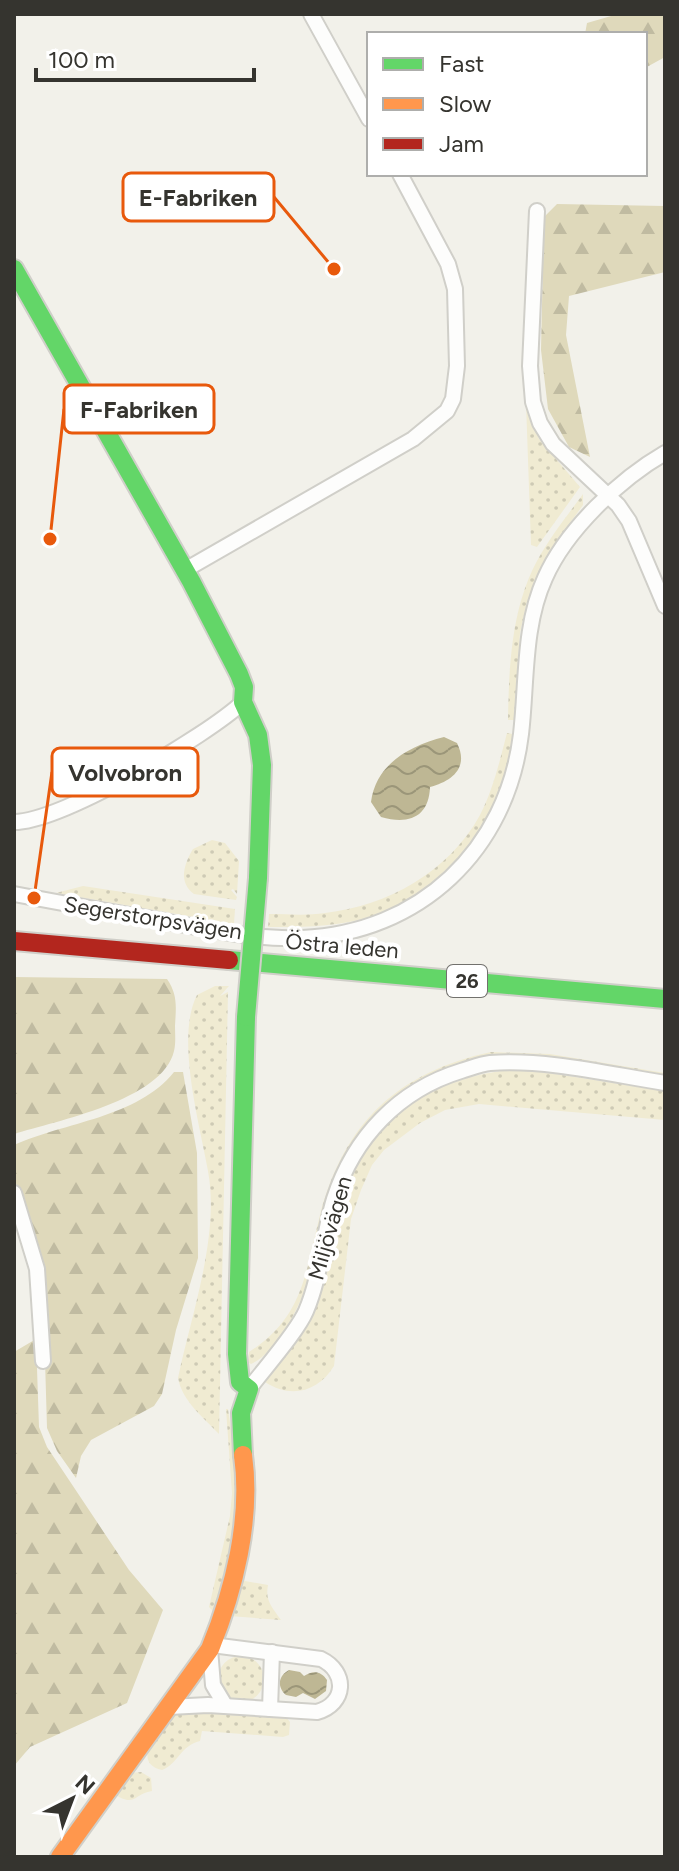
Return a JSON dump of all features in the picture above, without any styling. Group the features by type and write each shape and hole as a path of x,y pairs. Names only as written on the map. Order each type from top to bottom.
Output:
{"main road":[{"path":"14,269 185,570 239,674 244,687 243,702 258,735 262,765 258,878 246,1017 237,1354 240,1382 249,1389 241,1409 246,1489 243,1516 218,1632 211,1647 60,1857"},
{"name":"Östra leden","path":"14,941 665,999"}],"street":[{"path":"311,14 367,115"},
{"path":"185,570 413,439 447,411 453,399 457,366 455,289 448,264 401,176"},
{"path":"537,211 531,312 533,402 540,423 553,444 618,505 629,521 665,606"},
{"name":"Segerstorpsvägen","path":"14,894 219,930 304,938 353,931 396,915 444,885 474,855 489,832 512,781 520,737 529,633 544,579 574,532 608,497 648,463 665,453"},
{"path":"14,822 58,813 226,719 243,702"},
{"name":"Miljövägen","path":"249,1389 306,1312 334,1199 347,1167 361,1143 385,1114 411,1093 443,1077 487,1063 533,1063 665,1083"},
{"path":"14,1193 37,1269 43,1361"},
{"path":"169,1707 225,1705 317,1712 335,1703 341,1693 341,1680 330,1663 321,1659 211,1647 213,1685 225,1705"},
{"path":"270,1709 272,1652"}],"shaded area":[{"path":"526,403 539,439 580,487 537,547 531,545"},
{"path":"583,494 583,505 552,548 527,602 520,633 514,720 508,720 511,659 517,618 528,579 542,552"},
{"path":"507,733 513,734 494,804 471,843 440,877 401,904 359,920 303,927 268,927 269,914 311,914 371,903 414,883 434,869 467,835 480,815"},
{"path":"212,840 225,843 239,861 237,894 231,890 236,900 194,894 186,884 185,867 193,849"},
{"path":"83,886 235,909 234,924 56,893"},
{"path":"215,986 229,986 220,996 228,992 219,1434 189,1402 178,1378 207,1248 211,1196 191,1082 188,1034 197,995"},
{"path":"491,1052 550,1054 665,1073 665,1076 555,1059 520,1057 485,1059 451,1067 418,1082 386,1105 347,1150 333,1185 310,1274 297,1308 272,1347 258,1360 251,1364 248,1362 249,1352 281,1324 292,1309 300,1292 330,1182 344,1154 360,1128 402,1088 428,1073"},
{"path":"524,1069 665,1091 665,1120 479,1104 445,1110 420,1123 384,1150 372,1165 361,1190 351,1219 334,1366 320,1382 303,1390 284,1390 265,1382 311,1314 321,1288 349,1180 361,1154 377,1132 419,1098 444,1086 470,1077"},
{"path":"226,1409 238,1477 237,1511 214,1612 209,1607 230,1516 232,1493"},
{"path":"239,1582 268,1585 268,1600 281,1620 229,1616"},
{"path":"241,1656 258,1662 264,1679 258,1696 241,1702 224,1696 218,1679 224,1662"},
{"path":"186,1711 286,1717 290,1722 289,1735 202,1731 200,1741 188,1746 172,1764 162,1770 152,1766 148,1760 150,1743 168,1719"},
{"path":"141,1772 151,1778 152,1791 131,1800 114,1794 131,1773"}],"green space":[{"path":"618,14 665,14 665,57 647,67 647,32 585,32 587,23"},
{"path":"557,204 665,206 665,272 569,296 566,335 590,457 569,447 548,409 541,350 544,217"},
{"path":"14,977 167,979 175,996 176,1007 175,1048 166,1068 150,1083 106,1106 14,1134"},
{"path":"174,1072 183,1072 197,1153 198,1258 176,1330 162,1394 154,1406 91,1440 81,1456 76,1478 57,1451 47,1428 45,1360 32,1235 14,1177 14,1145 141,1100"},
{"path":"36,1339 39,1427 47,1447 129,1570 163,1610 127,1703 30,1747 14,1766 14,1352"}],"water":[{"path":"444,737 457,743 461,759 457,772 446,781 430,787 426,805 416,816 400,820 381,817 371,802 374,789 387,767 407,752"},
{"path":"289,1670 304,1676 319,1673 327,1680 326,1691 315,1699 303,1693 296,1697 286,1695 280,1682"}],"traffic: fast":[{"path":"14,269 191,581 239,674 244,687 243,702 258,735 262,765 258,878"},
{"path":"246,1017 258,878"},
{"path":"229,960 665,999"},
{"path":"243,1455 241,1413 249,1389 240,1382 237,1354 246,1017"}],"traffic: slow":[{"path":"60,1857 210,1649 227,1603 239,1554 245,1504 243,1455"}],"traffic: jam":[{"path":"14,941 229,960"}],"place":[{"name":"E-Fabriken","path":"334,269"},
{"name":"F-Fabriken","path":"50,539"},
{"name":"Volvobron","path":"34,898"}]}
